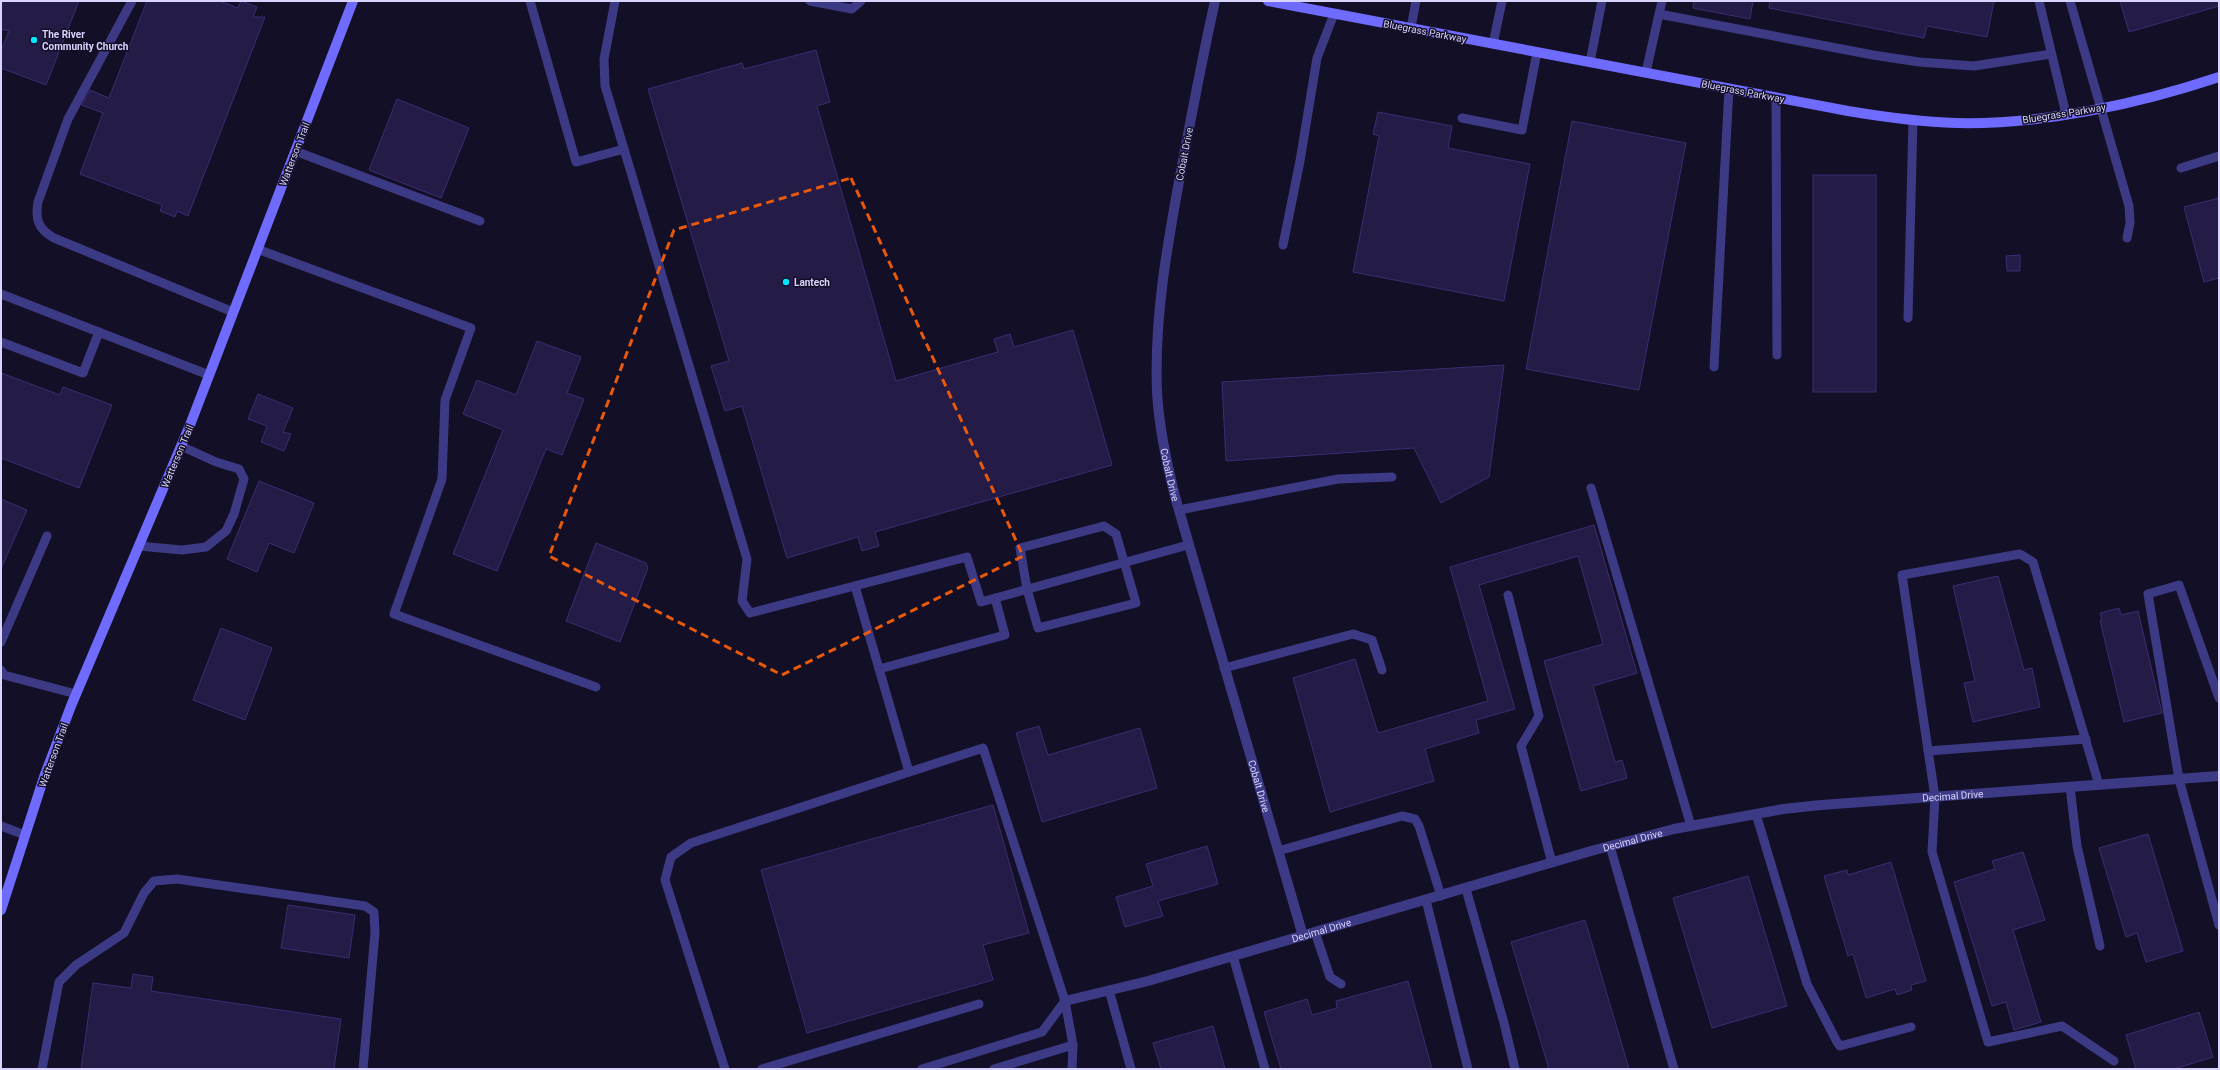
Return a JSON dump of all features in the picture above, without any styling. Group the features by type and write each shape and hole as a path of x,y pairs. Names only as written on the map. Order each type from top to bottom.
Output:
{"main road":[{"name":"Watterson Trail","path":"1,910 44,777 76,694 181,446 353,1"},
{"name":"Bluegrass Parkway","path":"1268,1 1776,97 1890,118 1913,120 1958,123 1994,122 2066,114 2128,103 2219,77"}],"street":[{"name":"Cobalt Drive","path":"1215,1 1176,198 1158,319 1157,393 1166,457 1178,510 1302,936"},
{"name":"Decimal Drive","path":"1065,1001 1148,981 1610,846 1690,826 1798,808 2219,776"}],"lane":[{"path":"132,1 68,119 38,202 36,215 39,225 44,233 54,238 233,312"},
{"path":"530,1 576,162 624,149"},
{"path":"615,1 604,59 605,86 747,559 742,601 750,613 967,557 980,602 1188,545"},
{"path":"810,1 852,9 861,1"},
{"path":"1411,28 1416,1"},
{"path":"1493,44 1502,1"},
{"path":"1590,62 1602,1"},
{"path":"1646,72 1662,1"},
{"path":"2039,1 2066,114"},
{"path":"2070,1 2129,206 2130,223 2127,238"},
{"path":"1283,245 1300,161 1317,58 1334,14"},
{"path":"1660,14 1873,55 1919,62 1974,66 2052,54"},
{"path":"1462,118 1522,130 1538,52"},
{"path":"1714,367 1729,88"},
{"path":"1776,97 1777,355"},
{"path":"1908,318 1913,120"},
{"path":"295,151 480,221"},
{"path":"2181,168 2219,156"},
{"path":"257,249 471,328 444,400 442,479 394,614 596,687"},
{"path":"1,294 209,375"},
{"path":"1,342 82,372 99,332"},
{"path":"139,546 182,550 206,547 226,530 234,514 244,479 239,469 216,462 181,446"},
{"path":"1178,510 1338,479 1392,477"},
{"path":"1591,488 1690,826"},
{"path":"1104,526 1116,534 1124,563 1136,602 1038,628 1027,589 1020,548 1104,526"},
{"path":"1,642 47,536"},
{"path":"2099,785 2033,562 2020,554 1902,575 1935,797 1932,852 1988,1042 2062,1026 2114,1061"},
{"path":"2219,698 2179,585 2148,594 2179,779 2219,925"},
{"path":"855,586 909,772"},
{"path":"1508,595 1540,716 1520,746 1552,863"},
{"path":"880,669 1005,635 995,598"},
{"path":"1224,668 1353,634 1372,640 1382,670"},
{"path":"2,674 76,694"},
{"path":"1928,751 2086,739"},
{"path":"725,1069 665,880 671,857 691,843 983,748 1065,1001 1073,1045 1072,1069"},
{"path":"2070,787 2077,846 2100,946"},
{"path":"1756,814 1807,984 1837,1042 1840,1046 1911,1027"},
{"path":"1278,851 1402,816 1415,819 1419,826 1441,896"},
{"path":"1,826 26,835"},
{"path":"1610,846 1674,1069"},
{"path":"42,1069 59,982 76,965 124,933 144,893 154,881 176,879 365,906 374,912 375,933 363,1069"},
{"path":"1466,889 1504,1023 1515,1069"},
{"path":"1426,900 1468,1069"},
{"path":"1316,932 1330,977 1341,984"},
{"path":"1233,956 1265,1069"},
{"path":"1109,990 1131,1069"},
{"path":"922,1069 1042,1032 1065,1001"},
{"path":"762,1069 979,1004"},
{"path":"994,1069 1073,1045"}],"highlighted area":[{"path":"851,178 1023,556 782,675 549,556 674,230"}],"building":[{"name":"The River Community Church","path":"1,1 79,1 46,85 1,68 1,51 9,31 1,29"},
{"path":"147,1 219,1 238,8 241,1 257,7 253,17 265,17 188,216 177,211 175,217 160,211 162,205 80,174 103,113 82,105 90,90 109,98"},
{"path":"1694,1 1753,1 1750,19 1693,8"},
{"path":"1770,1 1994,1 1987,37 1927,26 1924,38 1769,8"},
{"path":"2120,1 2219,1 2219,6 2129,32"},
{"name":"Lantech","path":"816,50 830,102 817,106 896,381 998,352 994,339 1010,334 1014,347 1073,330 1112,465 875,532 879,546 862,551 858,537 787,558 742,406 725,411 711,366 729,361 648,89 742,63 744,69"},
{"path":"397,99 469,128 441,198 369,170"},
{"path":"1378,112 1452,126 1448,148 1530,164 1504,301 1353,272 1379,136 1373,134"},
{"path":"1572,121 1686,143 1639,390 1526,369"},
{"path":"1813,175 1876,175 1876,392 1813,392"},
{"path":"2219,198 2219,278 2204,282 2184,207"},
{"path":"2020,255 2020,271 2007,271 2006,256"},
{"path":"537,341 581,357 567,393 584,399 562,455 546,449 497,571 453,554 503,430 463,414 477,380 516,395"},
{"path":"1504,365 1489,477 1441,503 1414,448 1226,461 1222,382"},
{"path":"1,373 60,395 63,387 112,405 79,488 1,458"},
{"path":"258,394 293,408 283,432 291,434 284,451 261,442 267,426 248,419"},
{"path":"259,481 314,503 294,553 269,543 257,572 227,559"},
{"path":"1,499 27,510 1,569"},
{"path":"1594,525 1637,673 1593,686 1615,762 1622,760 1627,778 1581,791 1544,661 1603,644 1578,556 1479,585 1515,709 1476,720 1479,733 1425,749 1434,781 1330,812 1293,678 1355,659 1378,733 1488,701 1450,567"},
{"path":"596,543 646,563 648,568 620,642 566,621"},
{"path":"1998,576 2024,670 2032,668 2040,707 1973,722 1964,683 1975,681 1953,586"},
{"path":"2119,608 2121,615 2138,611 2162,713 2124,722 2100,620 2102,620 2100,613"},
{"path":"221,628 272,648 245,720 193,700"},
{"path":"1039,726 1048,755 1140,728 1157,788 1042,822 1016,733"},
{"path":"993,805 1029,933 983,945 993,980 807,1033 761,870"},
{"path":"2148,834 2183,951 2146,962 2137,933 2126,937 2099,848"},
{"path":"1207,846 1218,884 1158,901 1163,916 1125,927 1116,897 1153,886 1146,864"},
{"path":"2023,852 2045,920 2013,930 2041,1022 2014,1030 2006,1002 1992,1006 1954,882 1995,869 1992,861"},
{"path":"1891,862 1926,981 1911,985 1912,990 1897,995 1895,989 1866,998 1853,954 1848,956 1824,876 1847,870 1848,875"},
{"path":"1748,876 1787,1006 1712,1028 1673,898"},
{"path":"288,905 355,915 349,958 281,948"},
{"path":"1585,920 1629,1069 1549,1069 1511,942"},
{"path":"133,974 153,977 151,991 341,1019 334,1069 81,1069 93,983 131,988"},
{"path":"1408,981 1432,1069 1281,1069 1264,1012 1307,999 1312,1015 1337,1008 1336,1001"},
{"path":"2199,1012 2213,1057 2174,1069 2136,1069 2126,1035"},
{"path":"1213,1026 1225,1069 1161,1069 1153,1043"}],"place":[{"name":"The River Community Church","path":"34,40"},
{"name":"Lantech","path":"786,282"}]}
